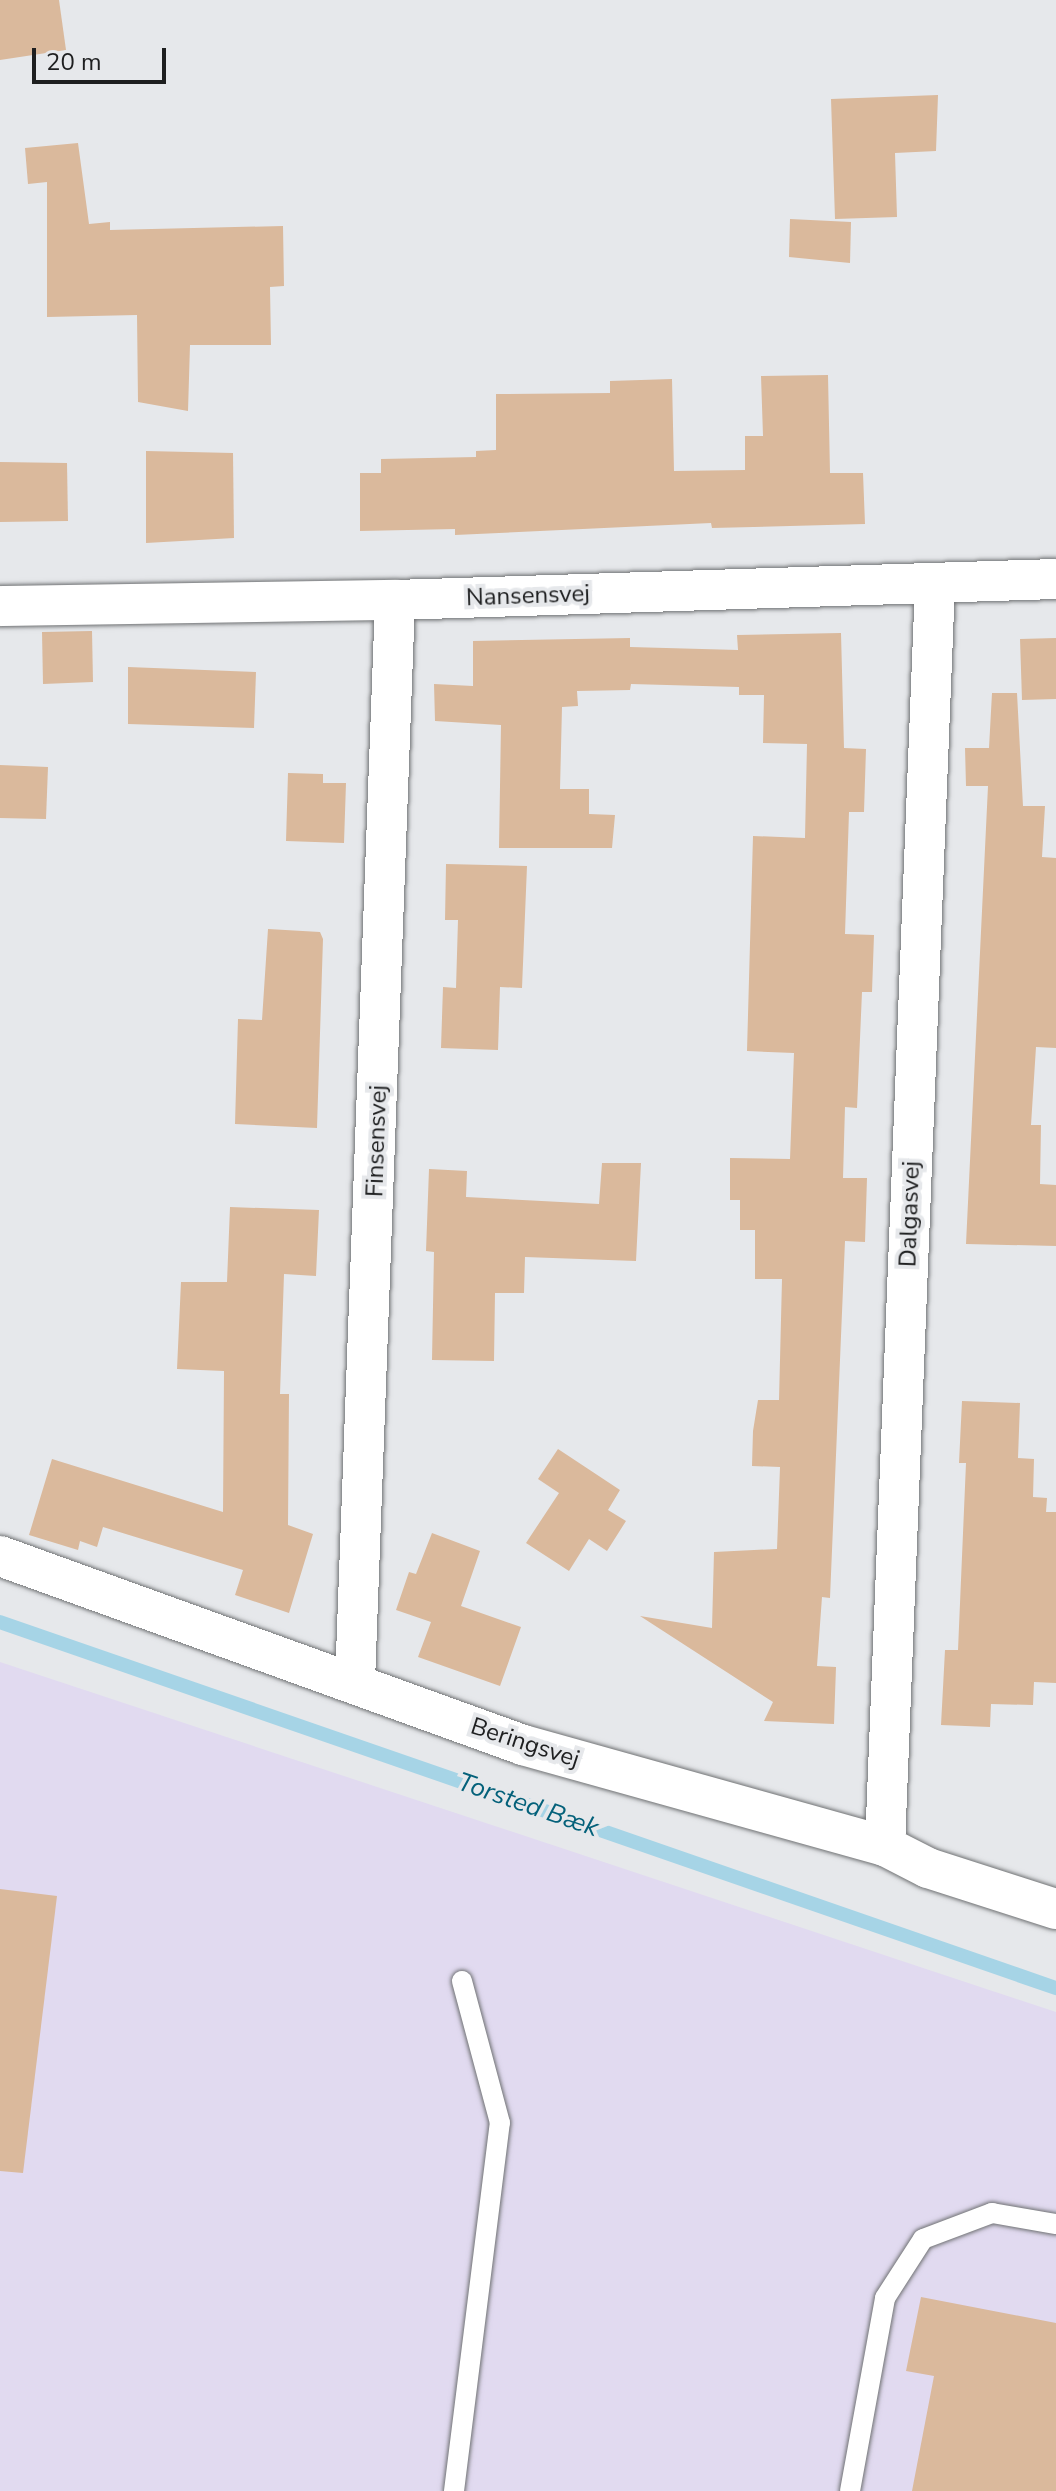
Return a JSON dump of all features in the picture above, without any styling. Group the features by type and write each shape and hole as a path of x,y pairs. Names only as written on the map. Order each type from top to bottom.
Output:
{"street":[{"name":"Nansensvej","path":"0,606 395,600 1056,579"},
{"name":"Dalgasvej","path":"885,1846 935,583"},
{"name":"Finsensvej","path":"355,1682 395,600"},
{"name":"Beringsvej","path":"0,1556 523,1745 885,1846 928,1868 1056,1909"}],"lane":[{"path":"454,2491 500,2123 462,1981"},
{"path":"850,2491 885,2298 923,2239 992,2213 1056,2224"}],"shaded area":[{"path":"0,1662 1056,2012 1056,2491 0,2491"}],"building":[{"path":"0,0 59,0 66,50 0,60"},
{"path":"938,95 936,151 895,153 897,217 835,219 831,99"},
{"path":"78,143 89,224 110,222 110,230 283,226 284,286 270,287 271,345 190,345 188,411 138,402 137,315 47,317 47,182 28,184 25,148"},
{"path":"790,219 851,222 850,263 789,257"},
{"path":"828,375 830,473 863,473 865,524 712,528 711,523 455,535 455,529 360,531 360,473 381,473 381,459 476,457 476,451 496,450 496,394 610,393 610,381 672,379 674,471 745,470 745,436 763,436 761,376"},
{"path":"146,451 233,453 234,538 146,543"},
{"path":"0,462 67,463 68,521 0,522"},
{"path":"92,631 93,682 43,684 42,632"},
{"path":"841,633 844,748 866,749 864,812 849,812 845,934 874,935 872,992 862,992 857,1108 845,1107 843,1178 867,1178 865,1242 845,1241 830,1598 822,1597 817,1666 836,1667 834,1724 764,1721 773,1702 640,1616 712,1628 714,1552 777,1549 780,1467 752,1466 758,1400 779,1400 782,1279 755,1279 755,1230 740,1230 740,1200 730,1200 730,1158 790,1159 794,1053 747,1051 753,836 805,838 807,744 763,743 764,695 739,695 739,687 631,684 630,690 577,691 578,706 562,707 560,789 589,789 589,814 615,815 612,848 499,848 501,725 435,721 434,684 473,686 473,641 630,638 630,647 738,650 737,635"},
{"path":"1056,638 1056,699 1022,700 1020,639"},
{"path":"128,667 256,672 254,728 128,724"},
{"path":"992,693 1017,693 1023,806 1045,806 1042,857 1056,858 1056,1048 1036,1047 1031,1125 1041,1125 1040,1184 1056,1185 1056,1246 966,1244 988,786 966,786 965,748 989,748"},
{"path":"0,765 48,767 46,819 0,818"},
{"path":"288,773 323,774 323,783 346,783 344,843 286,841"},
{"path":"446,864 527,866 522,988 500,987 498,1050 441,1048 443,987 456,988 458,920 445,920"},
{"path":"268,929 320,932 323,939 317,1128 235,1124 238,1019 262,1020"},
{"path":"602,1163 641,1163 636,1261 525,1257 524,1293 495,1293 494,1361 432,1360 434,1252 426,1251 429,1169 467,1171 466,1197 599,1204"},
{"path":"230,1207 319,1210 316,1276 284,1274 280,1394 289,1394 288,1525 313,1534 289,1613 235,1595 243,1570 103,1527 97,1547 80,1541 78,1550 29,1535 52,1459 223,1512 224,1371 177,1369 181,1282 227,1282"},
{"path":"962,1401 1020,1403 1018,1458 1034,1459 1033,1497 1047,1498 1046,1512 1056,1512 1056,1683 1034,1682 1033,1705 991,1704 990,1727 941,1725 945,1650 958,1650 966,1463 959,1463"},
{"path":"558,1449 620,1490 608,1510 626,1521 607,1551 589,1539 569,1571 526,1543 559,1493 538,1479"},
{"path":"432,1533 480,1551 461,1606 521,1627 500,1686 418,1657 431,1622 396,1610 409,1572 416,1574"},
{"path":"0,1889 57,1896 23,2173 0,2171"},
{"path":"921,2297 1056,2323 1056,2491 912,2491 934,2376 906,2371"}],"waterway":[{"name":"Torsted Bæk","path":"0,1622 1056,1988"}]}
